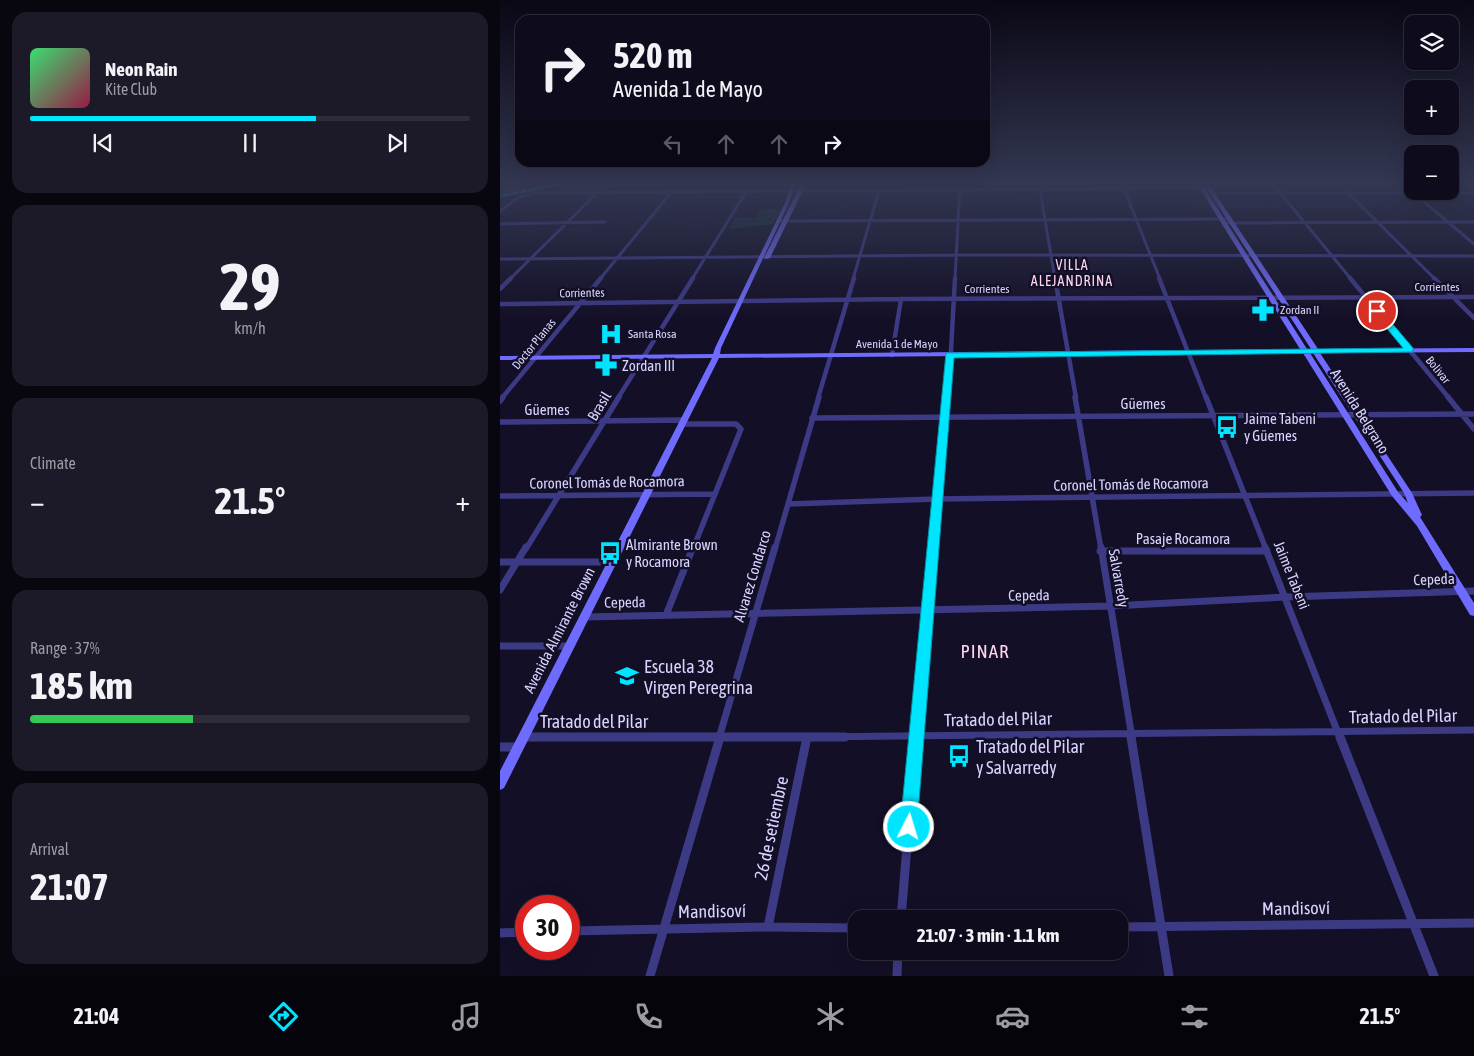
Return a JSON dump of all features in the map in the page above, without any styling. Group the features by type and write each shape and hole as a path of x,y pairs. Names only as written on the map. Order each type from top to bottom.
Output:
{"main road":[{"name":"Avenida Almirante Brown","path":"500,784 682,422 716,357 724,349 776,230"},
{"name":"Avenida Almirante Brown","path":"764,258 781,230"},
{"name":"Avenida Belgrano","path":"1230,230 1243,255 1395,494 1420,524 1474,612"},
{"name":"Avenida Belgrano","path":"1232,230 1282,298 1408,494 1420,524"},
{"name":"Avenida 1 de Mayo","path":"500,358 1474,350"}],"street":[{"path":"500,290 560,230"},
{"name":"Doctor Planas","path":"500,401 641,230"},
{"name":"Brasil","path":"500,590 723,230"},
{"name":"Alvarez Condarco","path":"650,976 754,615 869,230"},
{"path":"902,910 954,299 957,230"},
{"name":"Salvarredy","path":"1047,230 1100,551 1111,606 1170,976"},
{"name":"Jaime Tabeni","path":"1140,230 1434,976"},
{"name":"Bolivar","path":"1310,230 1474,428"},
{"path":"1385,230 1474,318"},
{"path":"1457,230 1474,244"},
{"path":"500,259 956,255 1474,256"},
{"name":"Corrientes","path":"500,304 1167,297 1474,297"},
{"path":"892,355 901,299"},
{"name":"Güemes","path":"812,418 1474,414"},
{"name":"Güemes","path":"500,422 605,421 736,424 741,429 715,494"},
{"name":"Coronel Tomás de Rocamora","path":"788,504 936,499 1474,493"},
{"path":"666,615 715,494"},
{"name":"Coronel Tomás de Rocamora","path":"500,496 715,494"},
{"name":"Pasaje Rocamora","path":"1100,551 1267,551"},
{"path":"500,562 612,562"},
{"name":"Cepeda","path":"585,617 754,615 1111,606 1286,597 1474,591"},
{"path":"500,646 569,646"},
{"name":"Tratado del Pilar","path":"500,747 520,742 720,736 1474,730"},
{"name":"26 de setiembre","path":"768,927 807,736"},
{"name":"Mandisoví","path":"1128,927 1474,923"},
{"name":"Mandisoví","path":"580,931 664,928 848,928"},
{"path":"500,933 515,932"},
{"path":"897,976 898,960"}],"waterway":[{"path":"500,237 539,230"},
{"path":"564,230 585,230"}],"place":[{"name":"Zordan II","path":"1263,310"},
{"name":"Santa Rosa","path":"611,334"},
{"name":"Zordan III","path":"606,365"},
{"name":"Jaime Tabeni y Güemes","path":"1227,427"},
{"name":"Almirante Brown y Rocamora","path":"610,553"},
{"name":"Escuela 38 Virgen Peregrina","path":"627,676"},
{"name":"Tratado del Pilar y Salvarredy","path":"959,756"}],"district":[{"name":"VILLA ALEJANDRINA","path":"1072,274"},
{"name":"PINAR","path":"985,651"}],"route":[{"path":"909,827 949,355 1410,350 1377,311"}]}
